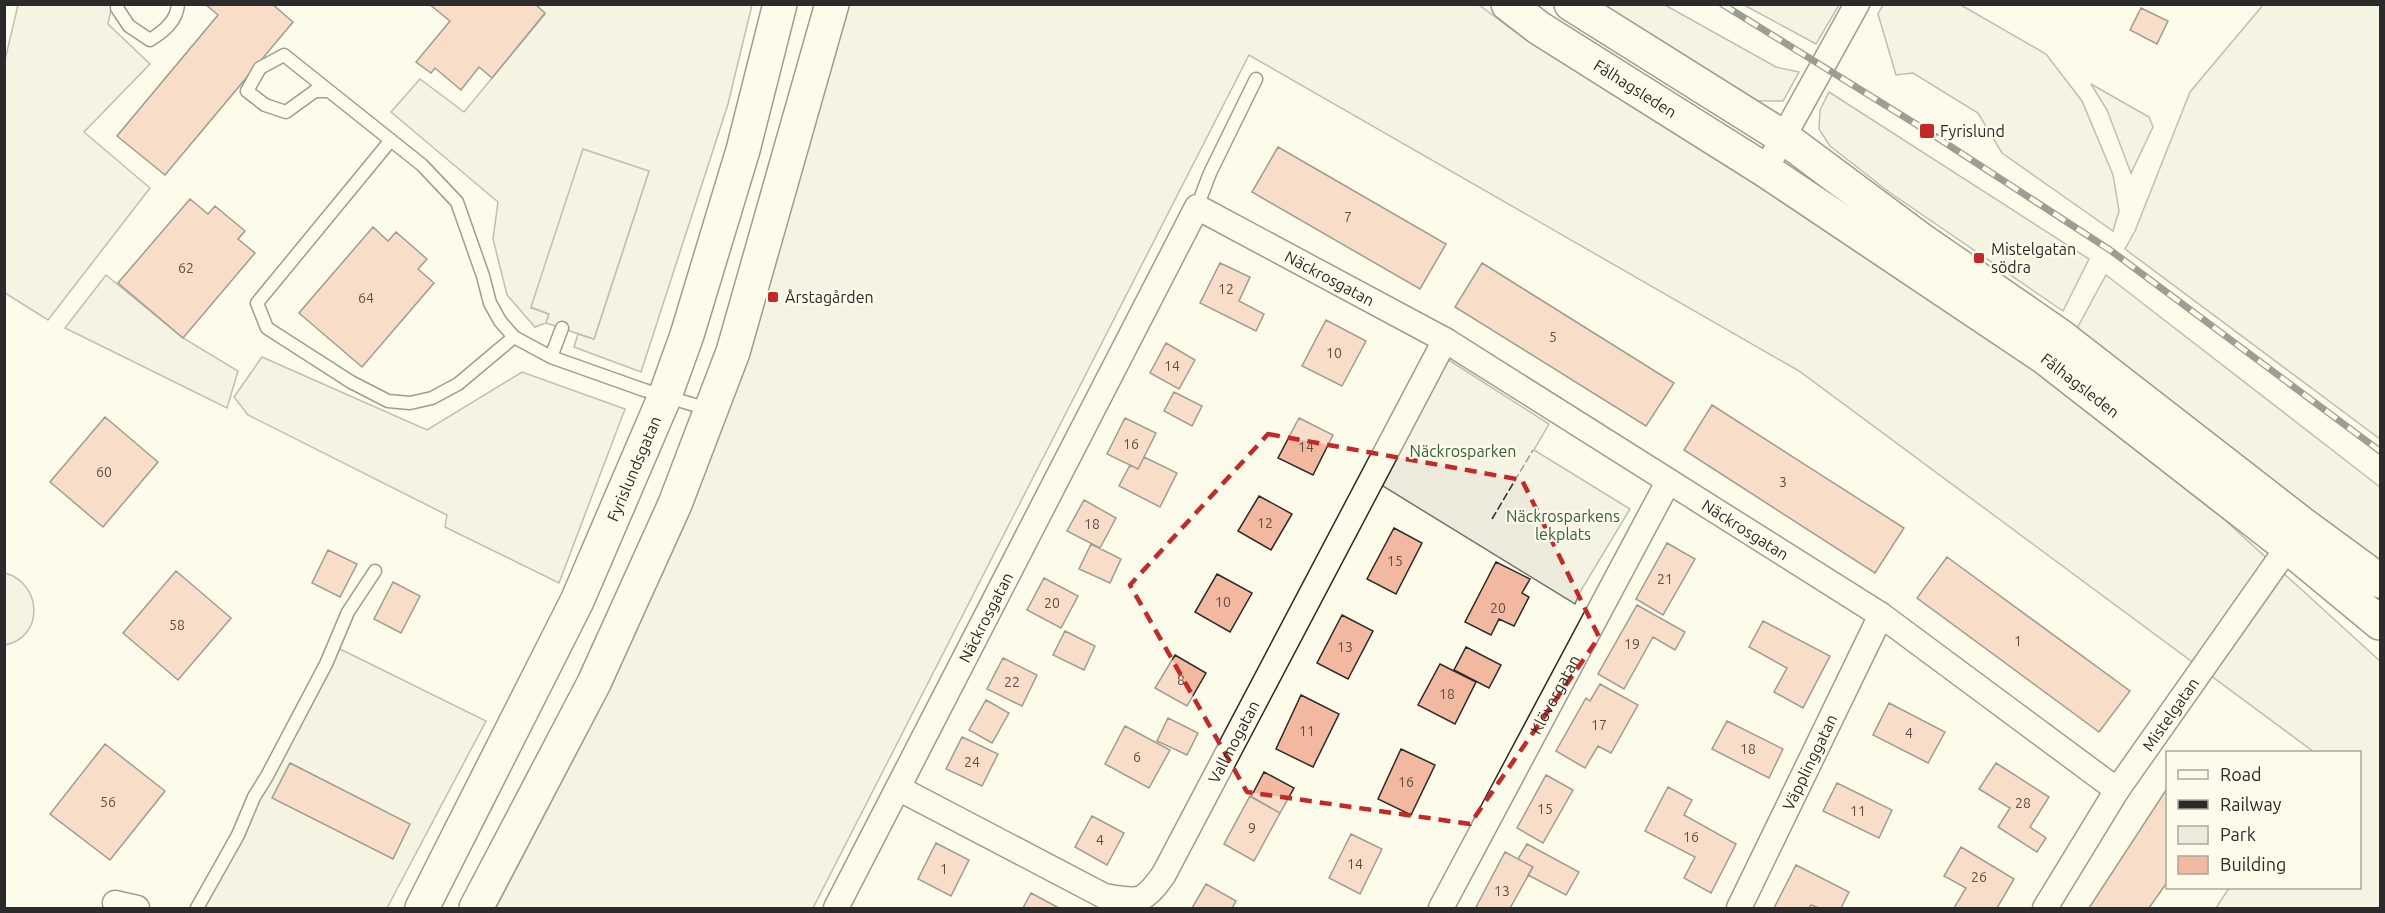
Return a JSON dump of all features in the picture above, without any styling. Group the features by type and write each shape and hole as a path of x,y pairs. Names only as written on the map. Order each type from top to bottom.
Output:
{"street":[{"name":"Fyrislundsgatan","path":"422,909 577,601 665,396 687,335 742,150 780,4"},
{"path":"476,909 594,683 675,504 733,352 832,4"},
{"name":"Fålhagsleden","path":"1508,4 1539,28 1765,170 2044,357 2294,535 2380,581"},
{"name":"Fålhagsleden","path":"1571,4 1783,137 1920,239 2059,335 2294,535 2380,623"},
{"path":"1765,170 1857,4"},
{"name":"Näckrosgatan","path":"836,909 1197,207 1445,340 1881,615 2117,790"},
{"name":"Vallmogatan","path":"898,788 1104,896 1134,901 1150,894 1164,874 1445,340"},
{"name":"Klövergatan","path":"1441,909 1668,482"},
{"name":"Mistelgatan","path":"2045,909 2117,790 2294,535"},
{"name":"Väpplinggatan","path":"1739,909 1881,615"}],"lane":[{"path":"118,4 117,8 129,26 150,40 165,30 177,14 178,4"},
{"path":"329,91 315,91 286,112 265,105 247,91 260,68 284,55 422,165 457,202 490,303 500,321 514,337 551,357 711,410"},
{"path":"1197,207 1210,173 1256,79"},
{"path":"390,140 257,303 267,328 351,382 388,401 410,403 432,398 458,384 514,337"},
{"path":"551,357 562,328"},
{"path":"197,909 238,835 254,797 326,664 348,612 375,571"}],"highlighted area":[{"path":"1268,434 1522,480 1599,637 1470,824 1247,792 1130,585"}],"green space":[{"path":"18,5 112,5 108,24 150,64 84,132 150,188 48,320 5,293 4,64"},
{"path":"535,5 752,5 728,104 641,372 574,347 578,334 594,339 649,171 531,308 549,314 546,323 535,327 507,295 493,239 498,202 391,112 420,79 464,112 545,14"},
{"path":"849,5 1479,5 1529,42 1756,185 2034,371 2226,521 2380,661 2380,908 2216,908 2228,889 2361,889 2361,751 2313,751 1799,371 1249,55 813,908 496,908 609,691 691,510 749,357"},
{"path":"1580,5 1665,5 1776,67 1799,72 1783,101 1749,101"},
{"path":"1744,5 1839,5 1816,44"},
{"path":"1883,5 1961,5 2046,54 2082,101 2113,175 2119,211 2113,231 2002,153 1978,113 1913,73 1896,75 1878,14"},
{"path":"2263,5 2380,5 2380,439 2125,249 2135,231 2190,92"},
{"path":"2091,84 2149,117 2153,127 2131,173 2107,110"},
{"path":"1829,92 2089,259 2063,311 1889,192 1830,146 1819,129 1820,110"},
{"path":"106,275 183,338 238,371 227,408 65,328"},
{"path":"2106,275 2380,487 2380,561 2074,334"},
{"path":"262,357 427,430 522,372 625,409 559,583 445,527 447,515 248,415 234,397"},
{"name":"Näckrosparken","path":"1444,357 1549,424 1534,450 1630,509 1575,604 1378,483"},
{"path":"5,573 26,587 32,598 34,610 27,632 18,640 5,645"}],"shaded area":[{"path":"583,149 649,171 594,339 546,323 549,314 531,307"},
{"path":"334,646 486,721 387,908 197,908"}],"building":[{"path":"205,4 272,4 293,22 165,175 117,136 218,15"},
{"path":"429,4 535,4 545,13 492,78 479,67 461,90 435,68 431,73 416,62 450,21"},
{"path":"2141,8 2168,21 2157,44 2130,30"},
{"path":"1278,147 1446,244 1420,289 1252,192"},
{"path":"190,199 208,214 215,206 245,231 238,239 255,253 183,338 118,283"},
{"path":"373,227 388,241 396,232 427,259 418,269 434,283 362,367 299,313"},
{"path":"1220,263 1250,277 1239,301 1264,314 1256,331 1200,303"},
{"path":"1482,263 1674,383 1646,426 1455,307"},
{"path":"1326,320 1366,341 1342,386 1302,366"},
{"path":"1166,343 1195,360 1179,389 1150,373"},
{"path":"1174,392 1202,406 1192,426 1164,411"},
{"path":"1712,405 1904,528 1875,573 1684,450"},
{"path":"105,417 158,462 103,527 50,482"},
{"path":"1125,418 1156,433 1138,469 1107,454"},
{"path":"1299,418 1333,435 1313,475 1278,458"},
{"path":"1144,457 1177,473 1160,507 1119,486 1130,465 1138,469"},
{"path":"1259,496 1292,514 1271,550 1238,531"},
{"path":"1084,500 1116,518 1100,548 1067,531"},
{"path":"1394,528 1422,543 1396,594 1367,579"},
{"path":"1667,543 1695,559 1663,615 1636,599"},
{"path":"1091,544 1121,559 1110,583 1079,569"},
{"path":"328,550 357,564 340,597 312,583"},
{"path":"1947,557 2130,691 2099,732 1917,598"},
{"path":"1496,562 1530,579 1522,593 1529,597 1514,626 1499,619 1491,635 1465,622"},
{"path":"176,571 231,618 178,680 123,633"},
{"path":"1217,574 1252,593 1230,632 1195,612"},
{"path":"1044,578 1078,596 1061,628 1027,610"},
{"path":"393,582 420,596 401,633 374,619"},
{"path":"1637,605 1685,632 1675,650 1653,637 1624,689 1598,674"},
{"path":"1342,615 1373,631 1348,679 1317,663"},
{"path":"1763,621 1830,656 1803,708 1774,692 1787,668 1749,647"},
{"path":"1065,631 1095,646 1084,670 1053,655"},
{"path":"1466,647 1501,665 1489,688 1454,670"},
{"path":"1175,655 1206,673 1187,706 1155,688"},
{"path":"1003,658 1037,675 1022,706 987,689"},
{"path":"1440,664 1476,682 1455,724 1418,705"},
{"path":"1600,684 1638,705 1611,753 1598,746 1585,768 1556,751 1586,698 1590,701"},
{"path":"1301,695 1339,714 1313,767 1276,749"},
{"path":"986,700 1009,713 992,743 969,730"},
{"path":"1889,703 1945,732 1928,763 1873,735"},
{"path":"1168,718 1198,733 1187,755 1157,741"},
{"path":"1727,721 1783,749 1769,778 1712,749"},
{"path":"1125,726 1170,750 1149,788 1105,764"},
{"path":"962,737 998,754 982,786 946,769"},
{"path":"105,744 165,791 110,860 50,814"},
{"path":"1401,749 1435,765 1411,815 1378,799"},
{"path":"290,763 410,824 393,859 272,798"},
{"path":"1996,763 2049,797 2030,827 2046,838 2037,852 1998,827 2010,808 1979,789"},
{"path":"1264,772 1294,788 1280,813 1251,797"},
{"path":"1546,775 1573,790 1543,843 1517,828"},
{"path":"1837,783 1892,810 1879,838 1823,811"},
{"path":"1668,787 1692,800 1684,815 1736,844 1711,893 1684,878 1695,857 1645,831"},
{"path":"2166,790 2166,884 2149,908 2089,908"},
{"path":"1250,796 1280,813 1254,861 1224,844"},
{"path":"1092,816 1124,833 1107,865 1075,847"},
{"path":"1351,834 1382,849 1360,894 1329,878"},
{"path":"936,843 969,860 951,896 918,879"},
{"path":"1527,844 1579,872 1566,895 1528,875 1533,867 1518,859"},
{"path":"1961,847 2014,879 1997,908 1954,908 1966,888 1944,876"},
{"path":"1505,852 1533,867 1510,908 1476,907"},
{"path":"1796,865 1849,892 1841,908 1819,908 1811,905 1809,908 1774,908"},
{"path":"1206,884 1236,901 1232,908 1192,908"},
{"path":"1031,893 1059,908 1023,908"}],"railway":[{"path":"1722,4 1927,131 2110,250 2380,451"}],"fence":[{"path":"1492,519 1533,450"}],"place":[{"name":"Fyrislund","path":"1927,131"},
{"name":"Mistelgatan södra","path":"1979,258"},
{"name":"Årstagården","path":"773,297"}],"park label":[{"name":"Näckrosparkens lekplats","path":"1563,525"}]}
